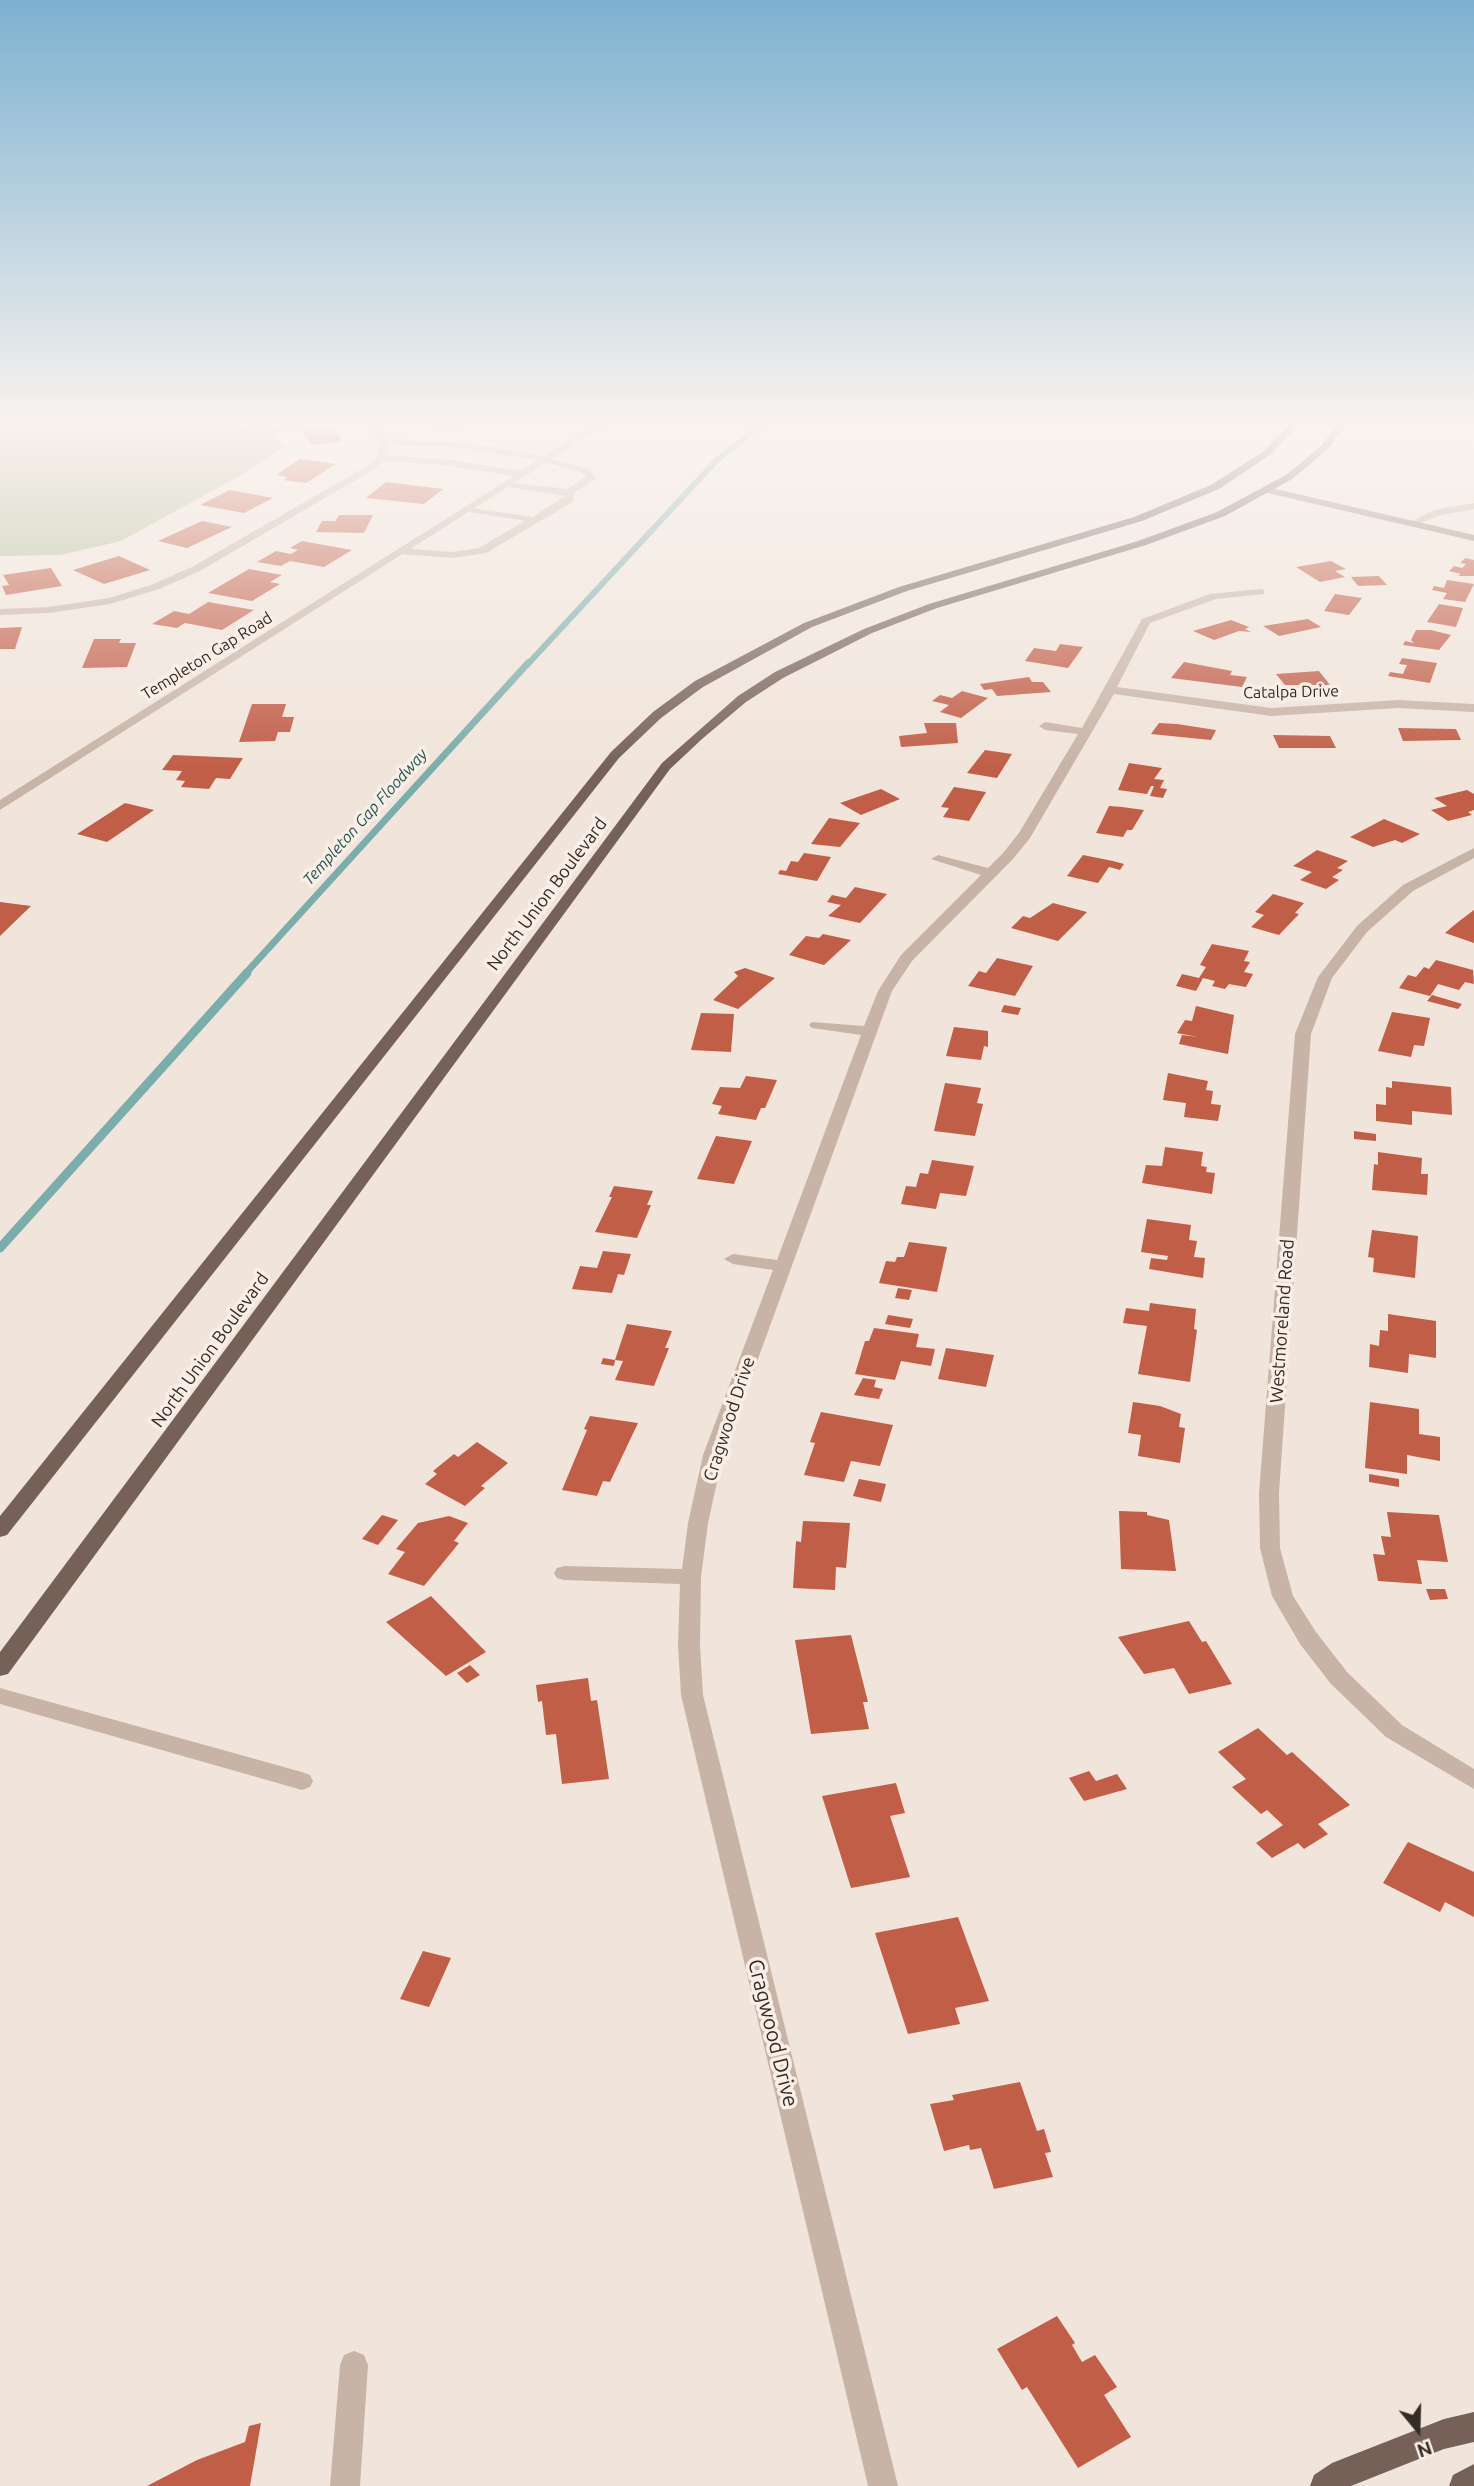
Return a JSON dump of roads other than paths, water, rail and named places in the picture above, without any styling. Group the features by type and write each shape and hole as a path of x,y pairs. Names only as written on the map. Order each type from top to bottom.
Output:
{"main road":[{"name":"North Union Boulevard","path":"0,1530 615,755 657,715 699,684 808,625 903,589 1081,536"},
{"name":"North Union Boulevard","path":"0,1668 658,777 698,736 742,699 779,675 867,631 933,606 1159,536"},
{"path":"1325,2486 1343,2474 1444,2434 1474,2427"},
{"path":"1464,2486 1474,2479"}],"street":[{"path":"0,612 89,605 155,587 197,569 255,536"},
{"name":"Templeton Gap Road","path":"0,806 425,536"},
{"path":"401,551 452,555 482,551 508,536"},
{"name":"Cragwood Drive","path":"883,2486 692,1695 689,1645 691,1577 713,1455 885,991 906,958 1025,835 1110,690 1146,621 1214,596 1260,592"},
{"name":"Catalpa Drive","path":"1110,690 1271,712 1398,704 1474,707"},
{"path":"1045,726 1086,732"},
{"name":"Westmoreland Road","path":"1474,852 1408,888 1362,929 1325,977 1303,1034 1269,1493 1270,1548 1283,1596 1307,1638 1339,1678 1394,1731 1474,1780"},
{"path":"938,859 990,873"},
{"path":"817,1025 868,1031"},
{"path":"733,1259 782,1266"},
{"path":"564,1573 691,1577"},
{"path":"0,1696 302,1781"},
{"path":"345,2486 354,2365"}],"waterway":[{"name":"Templeton Gap Floodway","path":"527,665 646,536"},
{"name":"Templeton Gap Floodway","path":"245,974 528,663"},
{"name":"Templeton Gap Floodway","path":"0,1248 247,973"}]}
